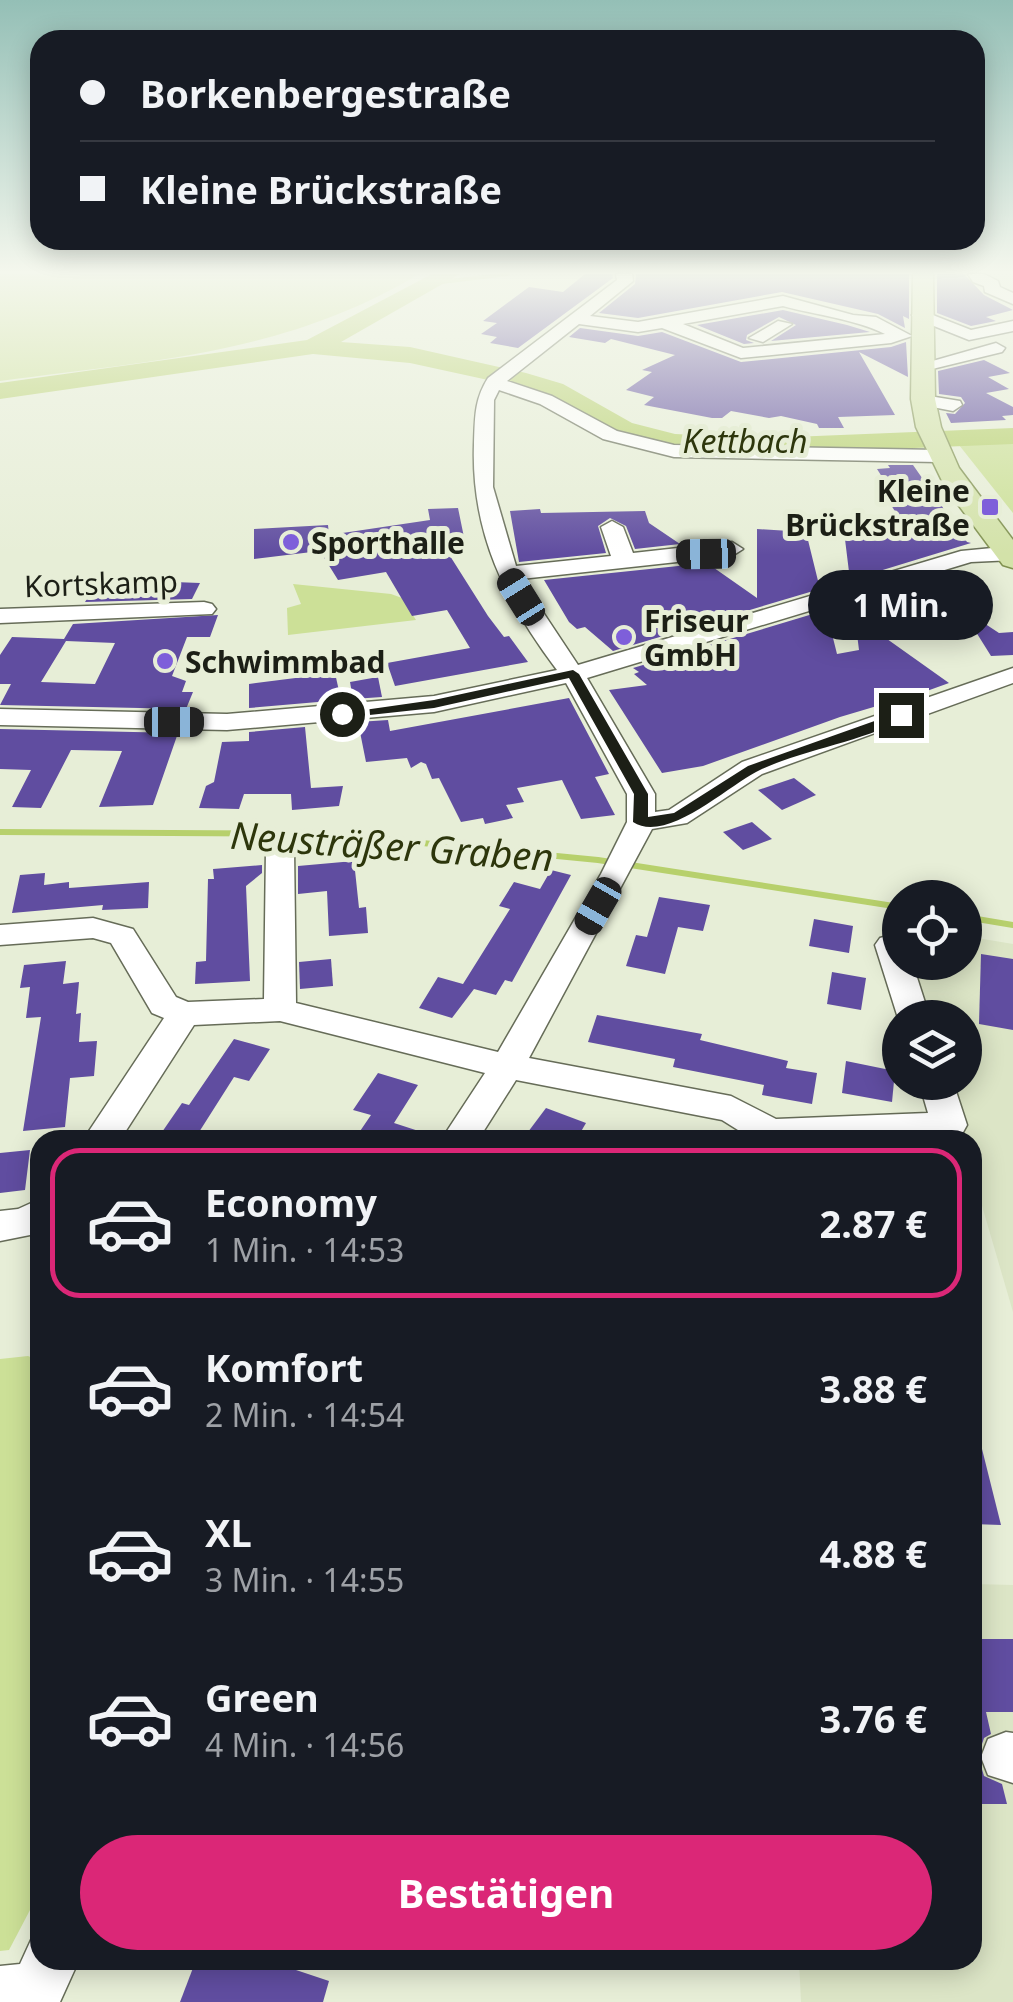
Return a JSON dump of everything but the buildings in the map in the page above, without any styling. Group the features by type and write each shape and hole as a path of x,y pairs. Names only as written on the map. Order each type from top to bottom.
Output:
{"main road":[{"path":"924,367 923,400 935,447 1012,555"}],"street":[{"path":"465,1130 507,1066 622,862 640,822 641,794 573,674 507,574 483,487 484,400 513,367"},
{"path":"500,378 610,435 674,450 935,447"},
{"path":"923,400 954,405"},
{"path":"612,527 624,560"},
{"path":"507,574 732,549"},
{"path":"0,717 215,722 434,704 573,674 969,556 1012,555"},
{"name":"Kortskamp","path":"0,616 204,609"},
{"path":"640,822 678,817 752,768 1013,675"},
{"path":"280,848 280,1010"},
{"path":"0,935 93,928 122,936 164,1006 184,1014 280,1010 507,1066 731,1109 762,1130"},
{"path":"108,1130 184,1014"},
{"path":"876,1130 950,1125 942,1100"},
{"path":"0,1226 30,1220"}],"shaded area":[{"path":"982,939 1013,944 1013,1312 982,1206 982,1130 959,1130 949,1100 982,1100 982,1000 919,1000 913,980 982,980"},
{"path":"982,1584 1013,1585 1013,2002 801,2002 799,1970 982,1970"}],"green space":[{"path":"0,367 101,367 0,381"},
{"path":"1013,443 1013,513 959,445"},
{"path":"293,584 391,594 402,598 416,620 288,635 287,608 301,604"},
{"path":"30,1357 30,1910 9,1950 0,1951 0,1359"}],"waterway":[{"path":"0,391 168,367"},
{"name":"Kettbach","path":"465,367 554,390 622,429 675,442 767,446 1013,436"},
{"name":"Neusträßer Graben","path":"0,832 329,834 598,860 882,904"},
{"name":"Neusträßer Graben","path":"982,920 1013,925"}],"place":[{"name":"Kleine Brückstraße","path":"990,507"},
{"name":"Sporthalle","path":"291,542"},
{"name":"Friseur GmbH","path":"624,637"},
{"name":"Schwimmbad","path":"165,661"}],"route":[{"path":"342,714 434,704 573,674 641,794 640,822 678,817 752,768 901,715"}]}
